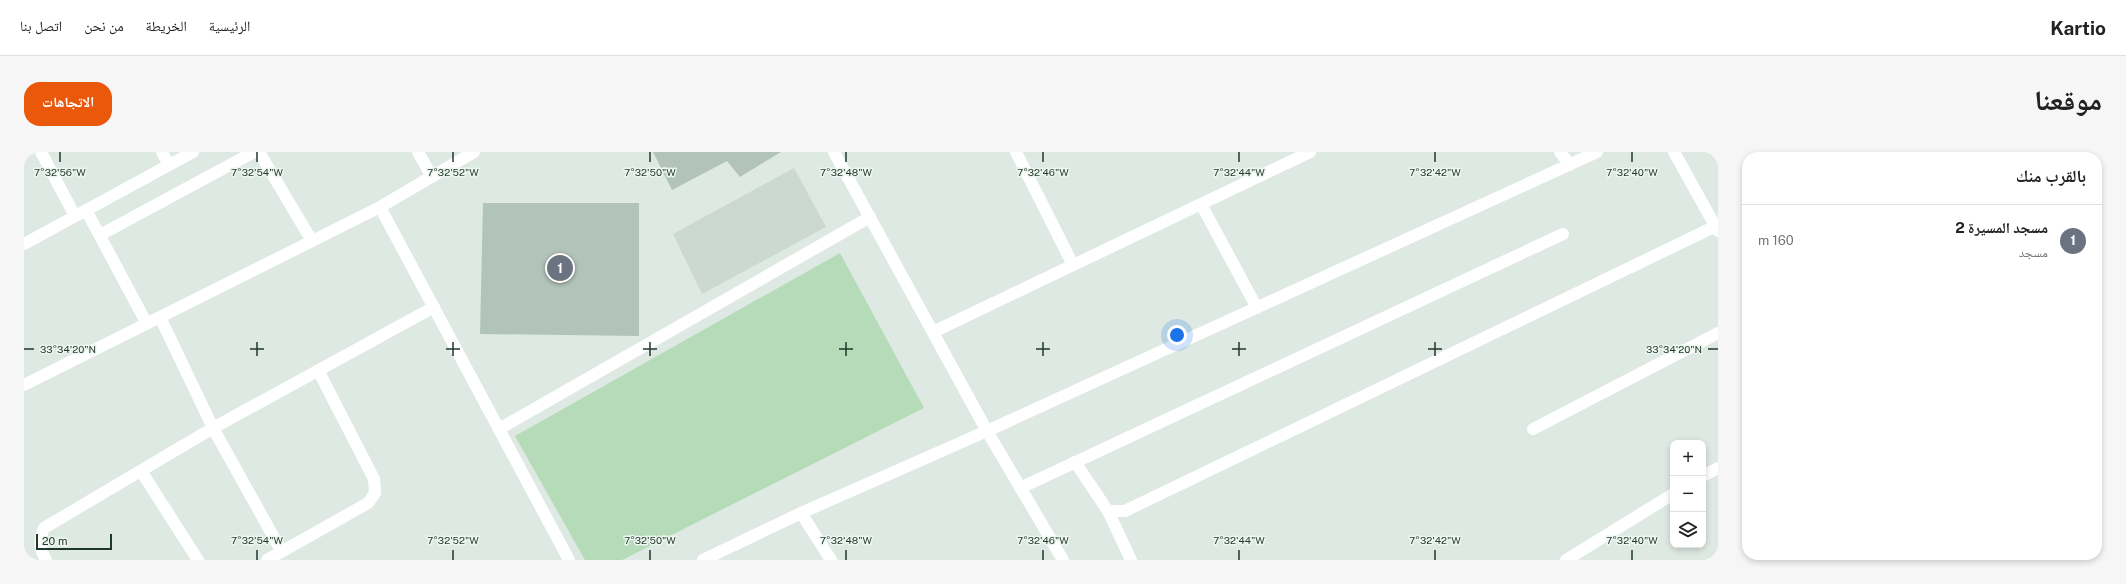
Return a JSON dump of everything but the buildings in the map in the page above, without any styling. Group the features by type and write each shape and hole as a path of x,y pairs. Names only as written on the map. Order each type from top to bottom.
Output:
{"street":[{"path":"41,152 75,216"},
{"path":"162,152 169,165"},
{"path":"24,244 193,152"},
{"path":"100,235 254,152"},
{"path":"259,152 312,241"},
{"path":"418,152 432,177"},
{"path":"24,385 380,207 474,152"},
{"path":"834,152 987,431 1063,560"},
{"path":"1016,152 1073,265"},
{"path":"933,332 1310,152"},
{"path":"1560,152 1570,165"},
{"path":"703,560 802,513 987,431 1597,152"},
{"path":"1108,511 1125,511 1717,228 1674,152"},
{"path":"1201,204 1256,308"},
{"path":"380,207 569,560"},
{"path":"86,210 147,324"},
{"path":"499,429 870,217"},
{"path":"1020,488 1563,234"},
{"path":"46,560 42,553 39,539 44,528 213,428 434,307"},
{"path":"160,317 213,428 282,552"},
{"path":"1533,428 1718,333"},
{"path":"267,560 368,503 375,493 374,479 318,370"},
{"path":"1076,462 1108,511 1131,560"},
{"path":"1706,474 1718,468"},
{"path":"141,471 198,560"},
{"path":"1566,560 1670,496"},
{"path":"802,513 831,560"}],"shaded area":[{"path":"794,168 826,227 702,294 673,234"}],"green space":[{"path":"840,253 924,408 622,560 585,560 515,436"}],"place":[{"name":"مسجد المسيرة 2","path":"560,268"}]}
